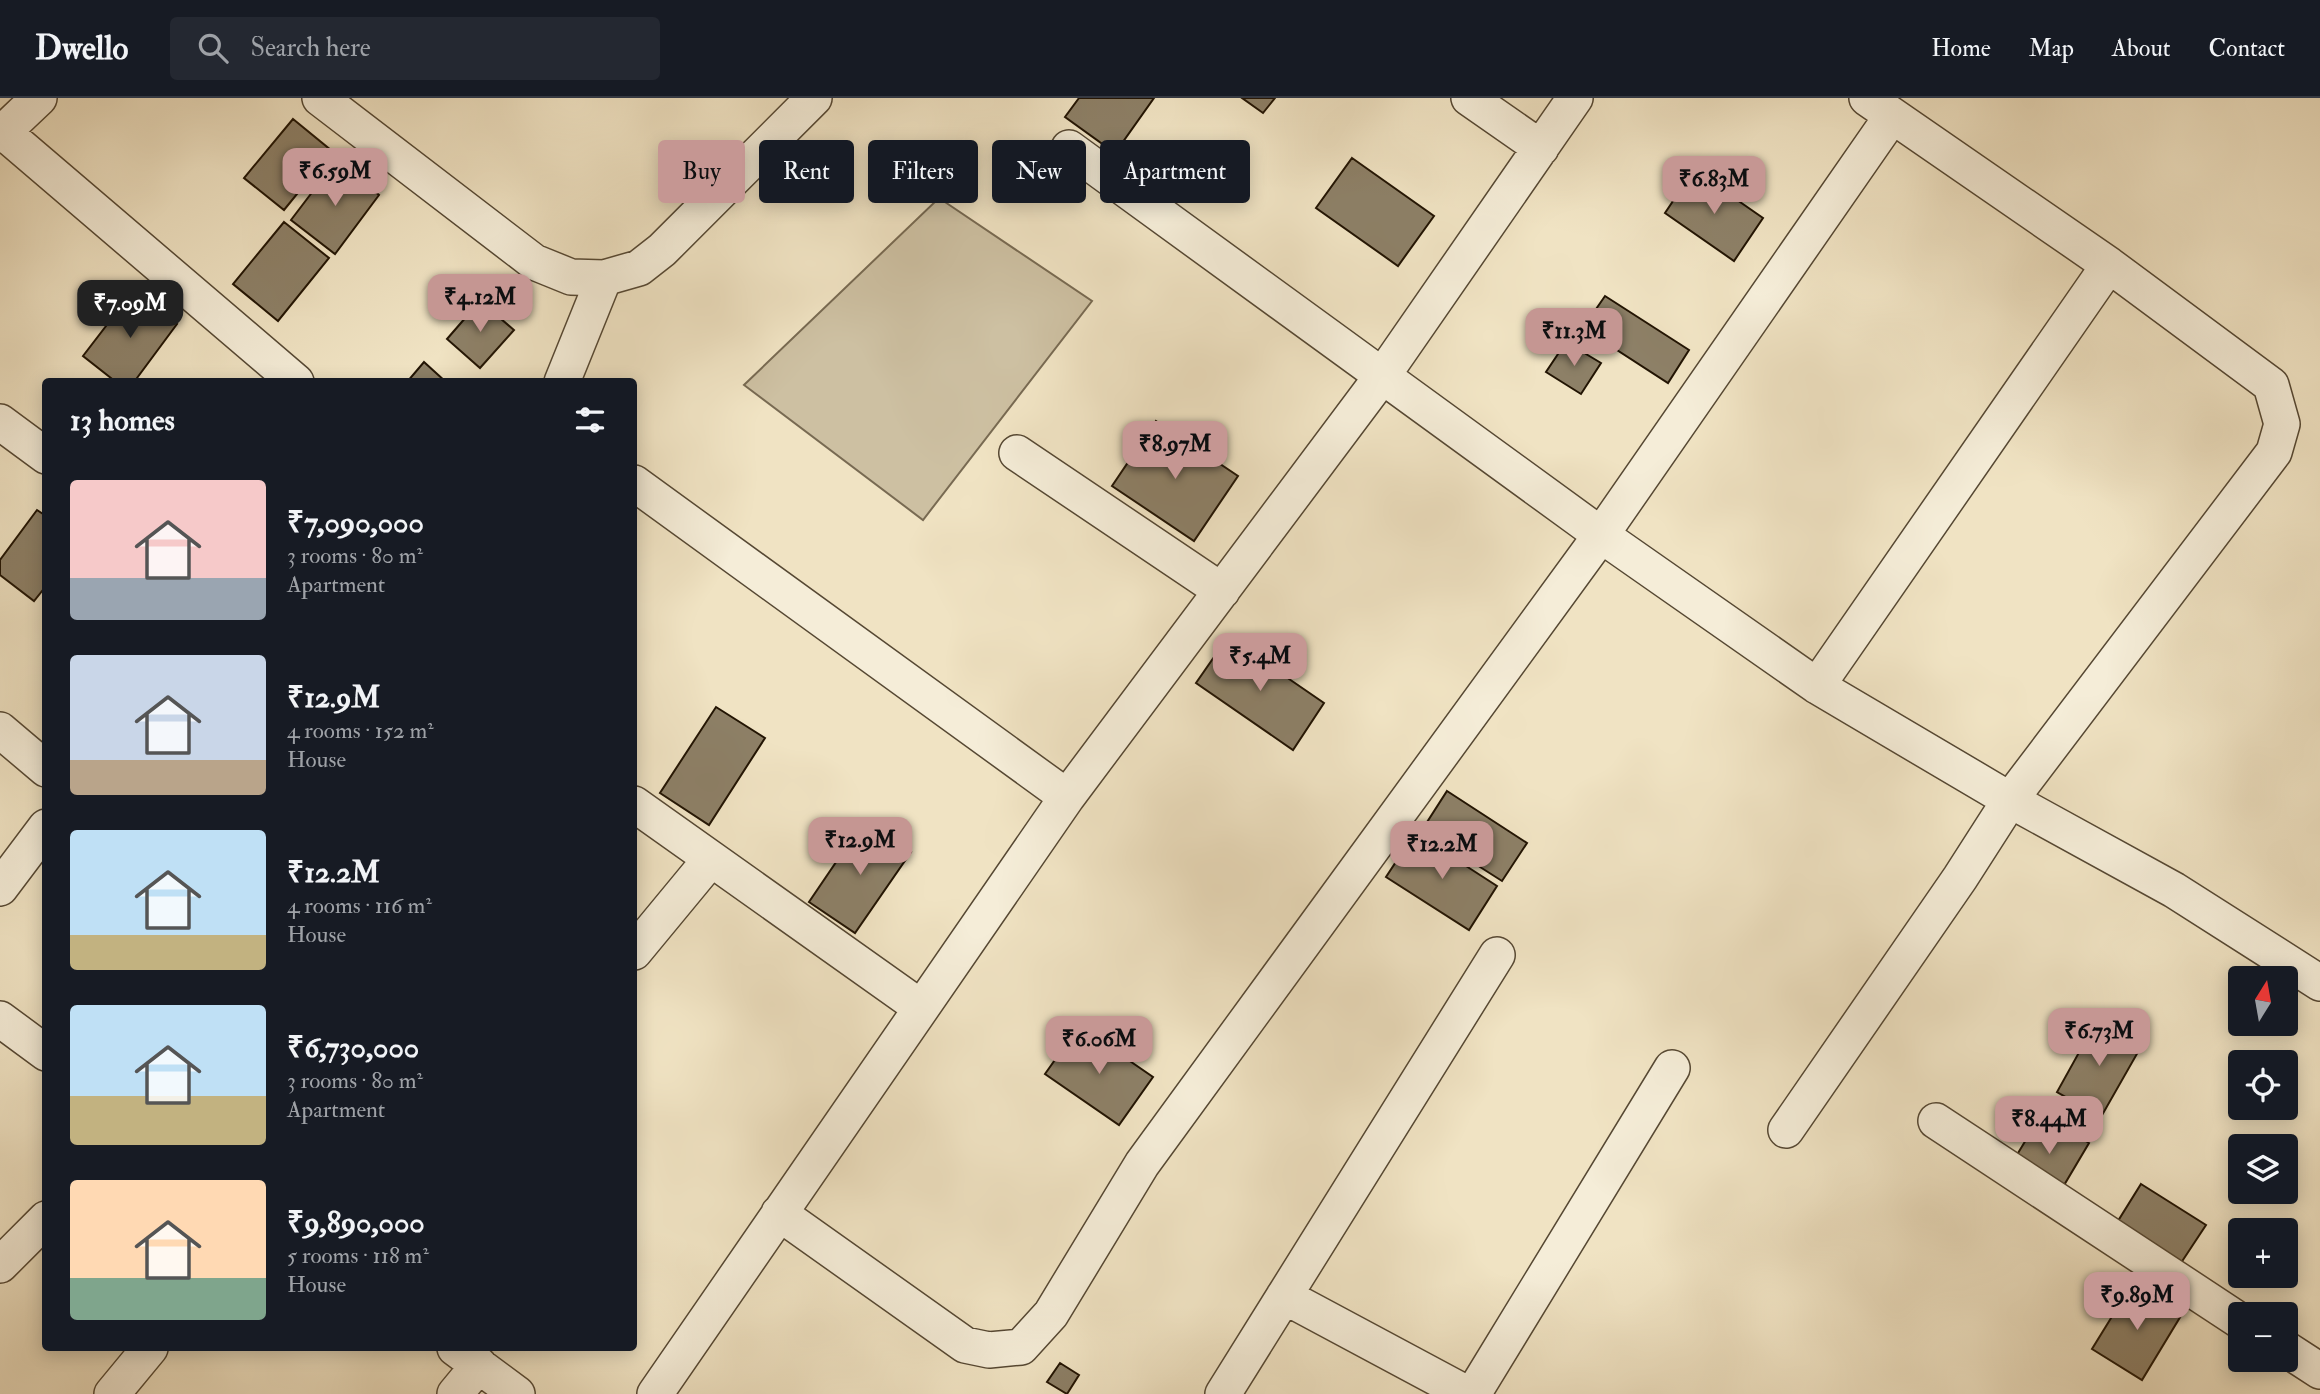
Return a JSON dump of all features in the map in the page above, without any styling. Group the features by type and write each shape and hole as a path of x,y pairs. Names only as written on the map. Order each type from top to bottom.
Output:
{"street":[{"path":"39,98 1,132 291,378"},
{"path":"320,98 534,262 570,277 604,278 639,268 662,250 814,98"},
{"path":"1469,98 1541,148"},
{"path":"655,1394 1067,797 1382,375 1575,98"},
{"path":"779,1213 965,1345 989,1350 1021,1347 1051,1314 1142,1164 1601,535 1880,107 2109,265 2271,385 2282,424 2274,452 2010,800 1960,878 1786,1130"},
{"path":"1086,160 1601,535 1817,686 2010,800 2174,890 2320,983"},
{"path":"1817,686 2109,265"},
{"path":"564,378 604,278"},
{"path":"0,422 42,453"},
{"path":"1017,453 1222,592"},
{"path":"637,485 1067,797"},
{"path":"0,730 42,766"},
{"path":"637,806 920,1007"},
{"path":"0,888 42,832"},
{"path":"637,948 710,860"},
{"path":"1223,1394 1497,955"},
{"path":"0,1019 42,1050"},
{"path":"1474,1394 1672,1068"},
{"path":"1936,1121 2228,1313"},
{"path":"0,1265 42,1223"},
{"path":"1283,1296 1467,1394"},
{"path":"112,1394 148,1351"},
{"path":"455,1394 467,1356 517,1394"},
{"path":"2298,1357 2320,1371"}],"shaded area":[{"path":"934,203 946,203 1092,301 923,520 744,385"}],"building":[{"path":"1079,98 1154,98 1124,140 1100,140 1100,142 1065,117"},
{"path":"1242,98 1275,98 1263,113"},
{"path":"293,119 332,151 284,210 244,178"},
{"path":"1352,158 1434,216 1398,266 1316,208"},
{"path":"336,161 379,195 335,254 291,220"},
{"path":"1694,170 1763,218 1734,261 1665,213"},
{"path":"284,222 329,258 278,321 233,284"},
{"path":"133,291 177,324 137,378 111,378 83,356"},
{"path":"1605,296 1689,350 1668,383 1583,328"},
{"path":"480,301 514,330 480,368 447,339"},
{"path":"1566,342 1601,363 1581,394 1546,372"},
{"path":"424,362 442,378 410,378"},
{"path":"1156,421 1238,476 1194,541 1112,486"},
{"path":"37,510 42,513 42,591 34,601 0,575 0,560"},
{"path":"1228,637 1324,703 1293,750 1196,683"},
{"path":"716,707 765,738 709,825 660,793"},
{"path":"1447,791 1527,843 1502,881 1422,830"},
{"path":"864,821 911,852 855,933 809,902"},
{"path":"1415,833 1497,886 1469,930 1386,877"},
{"path":"2097,1020 2142,1045 2101,1117 2057,1092"},
{"path":"1079,1026 1153,1077 1119,1125 1045,1074"},
{"path":"2041,1115 2089,1143 2057,1197 2009,1168"},
{"path":"2141,1184 2206,1225 2177,1269 2113,1229"},
{"path":"2132,1284 2182,1314 2142,1380 2092,1349"},
{"path":"1060,1363 1079,1375 1067,1394 1047,1382"}]}
